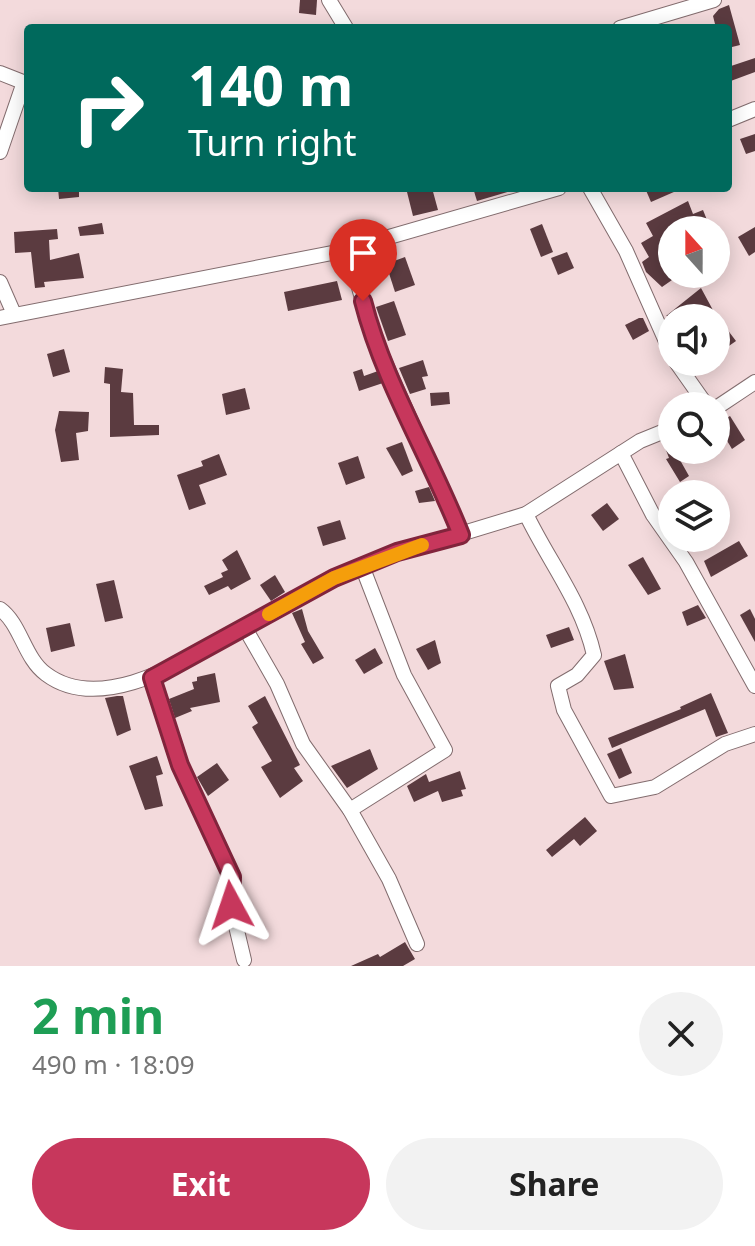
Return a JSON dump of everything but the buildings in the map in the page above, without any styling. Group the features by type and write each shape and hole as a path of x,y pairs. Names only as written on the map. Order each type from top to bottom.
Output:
{"street":[{"path":"329,0 344,24"},
{"path":"633,24 714,0"},
{"path":"0,73 24,82"},
{"path":"0,152 24,88"},
{"path":"732,118 755,109"},
{"path":"0,282 7,316 337,252 545,192"},
{"path":"592,192 626,251 658,323"},
{"path":"337,252 355,273 370,328 461,535"},
{"path":"730,399 755,382"},
{"path":"0,609 46,674 73,687 86,691 152,678 362,566 397,552 526,514 621,453 658,435"},
{"path":"621,453 653,515 686,562 755,686"},
{"path":"526,514 571,590 589,635 594,655 577,675 558,686 564,710 611,796 655,787 725,744 755,734"},
{"path":"350,810 445,750 404,675 362,566"},
{"path":"245,628 277,684 303,744 350,810 389,879 417,944"},
{"path":"152,678 180,765 232,877 231,905 244,960"}],"slow traffic":[{"path":"269,614 334,578 422,545"}],"route":[{"path":"231,905 232,877 180,765 152,678 334,578 397,552 461,535 394,387 370,328 363,301"}]}
